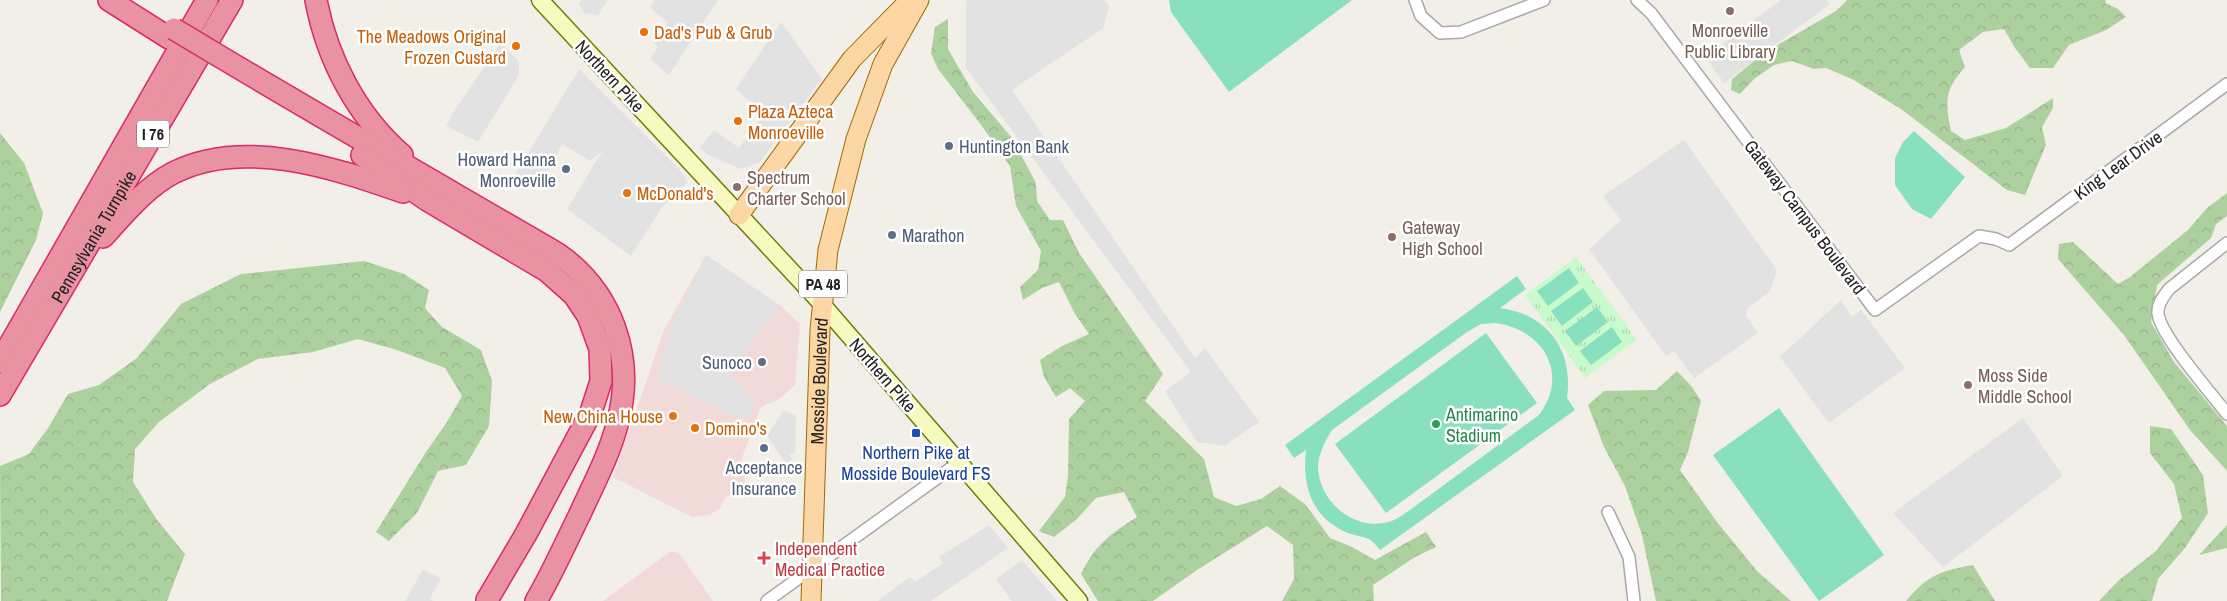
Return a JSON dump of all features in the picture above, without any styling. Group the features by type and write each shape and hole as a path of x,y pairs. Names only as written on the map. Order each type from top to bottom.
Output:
{"highway":[{"path":"109,0 211,58 351,148 570,262 598,294 612,320 621,345 624,372 623,396 613,437 598,476 536,601"},
{"path":"127,0 171,34"},
{"name":"Pennsylvania Turnpike","path":"0,395 232,0"},
{"path":"316,0 330,52 362,111 431,191 557,278 574,295 588,316 597,338 602,360 599,391 592,412 526,534 487,600"},
{"name":"Pennsylvania Turnpike","path":"0,362 83,220 203,5"},
{"path":"74,268 129,208 150,189 172,174 206,160 251,158 312,164 431,191"}],"main road":[{"name":"Northern Pike","path":"540,0 821,302 1079,601"},
{"path":"739,215 852,59 910,0"},
{"name":"Mosside Boulevard","path":"811,601 821,302 828,250 856,139 883,64 919,0"}],"street":[{"path":"1415,0 1421,16 1440,33 1462,32 1544,0"},
{"name":"Gateway Campus Boulevard","path":"1637,0 1651,13 1875,310 1979,236 1996,239 2009,245"},
{"name":"King Lear Drive","path":"2009,245 2227,84"},
{"path":"2227,244 2169,289 2162,298 2158,311 2160,321 2171,340 2227,414"},
{"path":"767,601 958,462"},
{"path":"1608,512 1629,557 1634,601"}],"shaded area":[{"path":"582,0 608,0 598,15 584,13 579,4"},
{"path":"655,0 718,0 669,75 650,59 658,47 654,42 668,23 650,7"},
{"path":"968,0 1104,0 1109,6 1103,28 1012,90 1195,358 1205,348 1259,422 1224,446 1197,442 1165,391 1191,372 966,68 966,2"},
{"path":"1781,0 1827,0 1830,4 1724,83 1705,57"},
{"path":"781,22 822,79 760,162 741,169 708,155 700,147 714,130 739,148 763,114 736,89"},
{"path":"501,43 519,61 519,75 478,142 446,126 454,111"},
{"path":"579,69 681,171 688,182 662,207 631,256 567,209 603,150 590,161 562,144 540,187 515,175"},
{"path":"1684,140 1777,270 1770,291 1748,308 1746,316 1758,333 1694,378 1674,351 1666,356 1589,249 1621,220 1603,196"},
{"path":"706,255 781,306 800,324 795,385 781,398 761,407 742,458 745,485 725,498 720,508 710,515 692,517 613,477 664,330"},
{"path":"706,255 781,306 749,346 731,375 756,403 744,421 657,379 670,328"},
{"path":"1841,300 1852,317 1861,310 1905,368 1829,423 1780,357"},
{"path":"784,410 796,416 795,452 790,455 793,460 786,464 767,436"},
{"path":"2023,418 2063,476 1943,567 1893,513"},
{"path":"989,525 1008,548 931,601 878,601 910,577 915,582 943,563 939,557"},
{"path":"671,551 679,553 713,601 603,601"},
{"path":"1022,560 1057,601 1012,601 996,579"},
{"path":"423,569 441,579 430,598 433,601 405,601"}],"green space":[{"path":"1169,0 1352,0 1229,92 1171,12"},
{"path":"1847,0 2106,0 2105,3 2118,9 2126,17 2106,30 2069,45 2053,68 2030,68 2004,29 1983,32 1959,50 1965,67 1953,83 1947,104 1951,131 1965,140 2006,128 2053,98 2053,108 2042,127 2046,145 2025,195 2007,190 1901,109 1852,79 1826,68 1814,69 1792,61 1774,65 1754,79 1740,94 1731,90 1732,79 1764,53 1836,11"},
{"path":"948,19 948,49 973,92 1012,138 1036,183 1037,201 1050,220 1063,220 1079,253 1163,374 1145,401 1204,459 1214,497 1236,506 1261,499 1280,486 1306,505 1330,538 1352,547 1375,560 1426,532 1436,547 1415,557 1373,585 1374,601 1282,601 1294,579 1293,545 1267,526 1197,570 1153,601 1098,601 1081,574 1092,555 1104,541 1137,517 1124,492 1096,498 1077,519 1054,537 1039,531 1065,497 1068,475 1069,419 1085,401 1070,388 1056,397 1044,377 1040,360 1062,346 1089,334 1075,314 1059,282 1042,288 1023,300 1020,287 1038,270 1041,251 1016,206 1010,166 938,69 931,53 935,27"},
{"path":"1914,131 1965,177 1931,219 1912,209 1895,185 1895,158 1903,142"},
{"path":"0,133 24,163 43,213 36,240 0,312"},
{"path":"2227,193 2227,216 2216,224 2211,238 2157,285 2151,322 2174,362 2227,426 2227,471 2190,430 2124,335 2058,259 2059,244 2073,242 2118,284 2130,277 2188,230 2207,208"},
{"path":"1576,257 1637,340 1585,378 1525,295"},
{"path":"364,261 404,274 429,290 425,308 442,327 481,350 492,381 489,426 466,465 438,471 417,513 389,541 376,532 462,396 445,368 397,350 358,339 313,352 258,359 210,384 159,422 135,449 133,482 157,520 185,554 167,601 1,601 0,466 29,454 48,428 68,394 99,385 137,358 181,304 241,274"},
{"path":"1569,268 1579,283 1548,306 1537,291"},
{"path":"1517,276 1526,289 1500,308 1517,312 1544,326 1554,337 1566,365 1568,381 1567,398 1575,410 1380,550 1369,539 1348,533 1335,527 1325,519 1317,509 1308,488 1305,463 1306,450 1294,458 1285,445","holes":["1495,323 1512,327 1526,334 1538,344 1547,356 1551,369 1552,384 1548,400 1539,415 1394,520 1380,524 1367,523 1354,519 1342,512 1325,492 1320,480 1318,466 1323,447 1332,430 1467,332 1481,324"]},
{"path":"1583,288 1593,302 1562,326 1551,311"},
{"path":"1597,307 1608,322 1576,346 1565,331"},
{"path":"1612,327 1622,342 1591,365 1580,351"},
{"name":"Antimarino Stadium","path":"1486,333 1537,403 1386,513 1335,444"},
{"path":"1677,371 1692,387 1701,401 1688,452 1680,470 1717,522 1757,571 1791,601 1656,601 1642,535 1625,486 1604,447 1588,405 1604,391 1656,390"},
{"path":"1779,408 1884,555 1819,601 1713,455"},
{"path":"2150,426 2171,429 2203,475 2208,513 2185,548 2158,579 2152,601 2099,601 2119,580 2156,551 2182,518 2174,484 2150,453"},
{"path":"2227,525 2227,548 2199,555"},
{"path":"1973,565 1995,601 1906,601 1921,585 1935,576 1943,572"}],"place":[{"name":"Monroeville Public Library","path":"1730,11"},
{"name":"Dad's Pub & Grub","path":"644,32"},
{"name":"The Meadows Original Frozen Custard","path":"516,46"},
{"name":"Plaza Azteca Monroeville","path":"738,121"},
{"name":"Huntington Bank","path":"949,146"},
{"name":"Howard Hanna Monroeville","path":"566,169"},
{"name":"Spectrum Charter School","path":"737,187"},
{"name":"McDonald's","path":"627,193"},
{"name":"Marathon","path":"892,235"},
{"name":"Gateway High School","path":"1392,237"},
{"name":"Sunoco","path":"762,362"},
{"name":"Moss Side Middle School","path":"1968,385"},
{"name":"New China House","path":"673,416"},
{"name":"Antimarino Stadium","path":"1436,424"},
{"name":"Domino's","path":"695,428"},
{"name":"Northern Pike at Mosside Boulevard FS","path":"916,433"},
{"name":"Acceptance Insurance","path":"764,448"},
{"name":"Independent Medical Practice","path":"764,558"}]}
